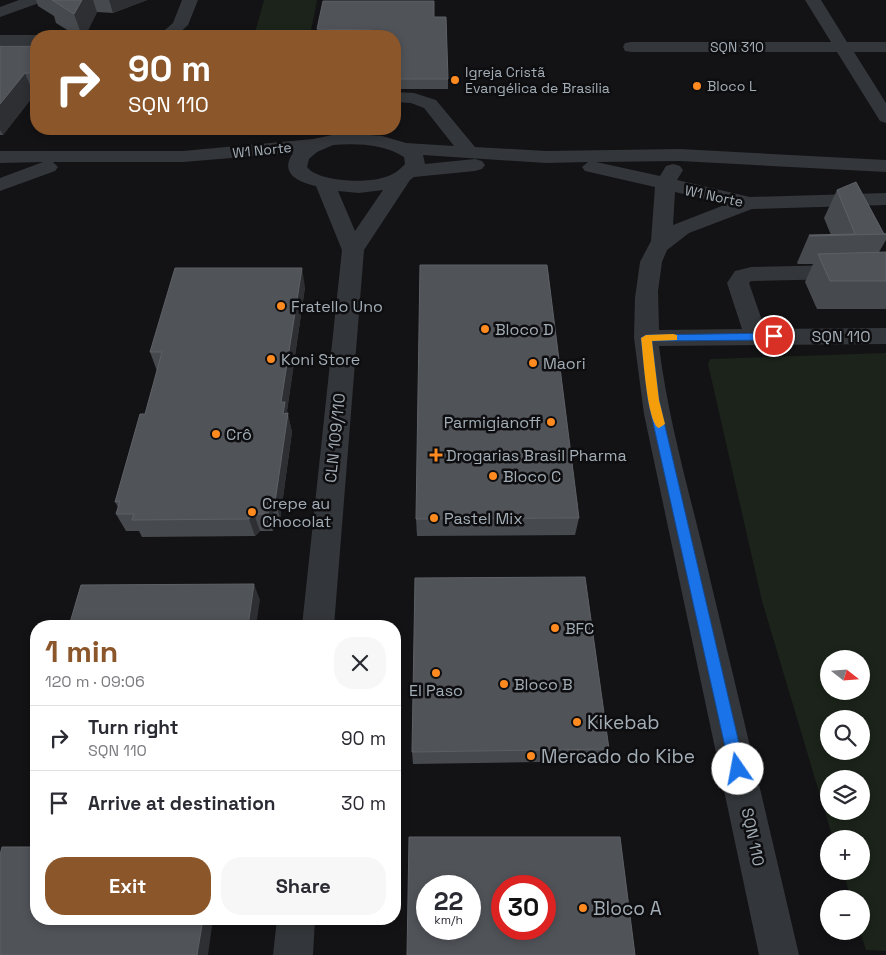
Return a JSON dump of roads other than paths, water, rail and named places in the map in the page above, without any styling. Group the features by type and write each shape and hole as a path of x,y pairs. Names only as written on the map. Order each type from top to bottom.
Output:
{"street":[{"path":"0,12 34,0"},
{"path":"174,30 180,25 190,0"},
{"path":"813,0 885,118"},
{"path":"0,40 30,40"},
{"name":"SQN 310","path":"631,47 886,47"},
{"path":"401,98 414,98 430,104 469,152"},
{"path":"234,153 243,135"},
{"name":"W1 Norte","path":"0,157 53,161 208,155 315,145 328,140 347,139 386,142 401,148 546,157 680,155 881,162"},
{"path":"286,170 298,166 299,160 306,150 315,145"},
{"path":"0,148 53,161"},
{"path":"401,148 413,155 415,160 415,165 405,176"},
{"name":"W1 Norte","path":"208,155 286,170 309,179 357,187 384,184 405,176 546,157 750,203 886,199"},
{"name":"SQN 110","path":"680,155 665,185 662,241 653,254 646,288 646,338 654,400 779,955"},
{"path":"0,185 53,161"},
{"name":"W1 Norte","path":"0,174 53,161"},
{"name":"CLN 109/110","path":"353,250 405,176"},
{"name":"CLN 109/110","path":"319,620 353,250 324,182"},
{"path":"662,241 691,224 750,203"},
{"path":"756,336 738,282 743,276 751,274 886,271"},
{"name":"SQN 110","path":"646,338 886,336"},
{"path":"293,955 296,925"}],"place":[{"name":"Igreja Cristã Evangélica de Brasília","path":"455,80"},
{"name":"Bloco L","path":"697,86"},
{"name":"Fratello Uno","path":"281,306"},
{"name":"Bloco D","path":"485,329"},
{"name":"Koni Store","path":"271,359"},
{"name":"Maori","path":"533,363"},
{"name":"Parmigianoff","path":"551,422"},
{"name":"Crô","path":"216,434"},
{"name":"Drogarias Brasil Pharma","path":"436,455"},
{"name":"Bloco C","path":"493,476"},
{"name":"Crepe au Chocolat","path":"252,512"},
{"name":"Pastel Mix","path":"434,518"},
{"name":"BFC","path":"555,628"},
{"name":"El Paso","path":"436,673"},
{"name":"Bloco B","path":"504,684"},
{"name":"Kikebab","path":"577,722"},
{"name":"Mercado do Kibe","path":"531,756"},
{"name":"Bloco A","path":"583,908"}]}
